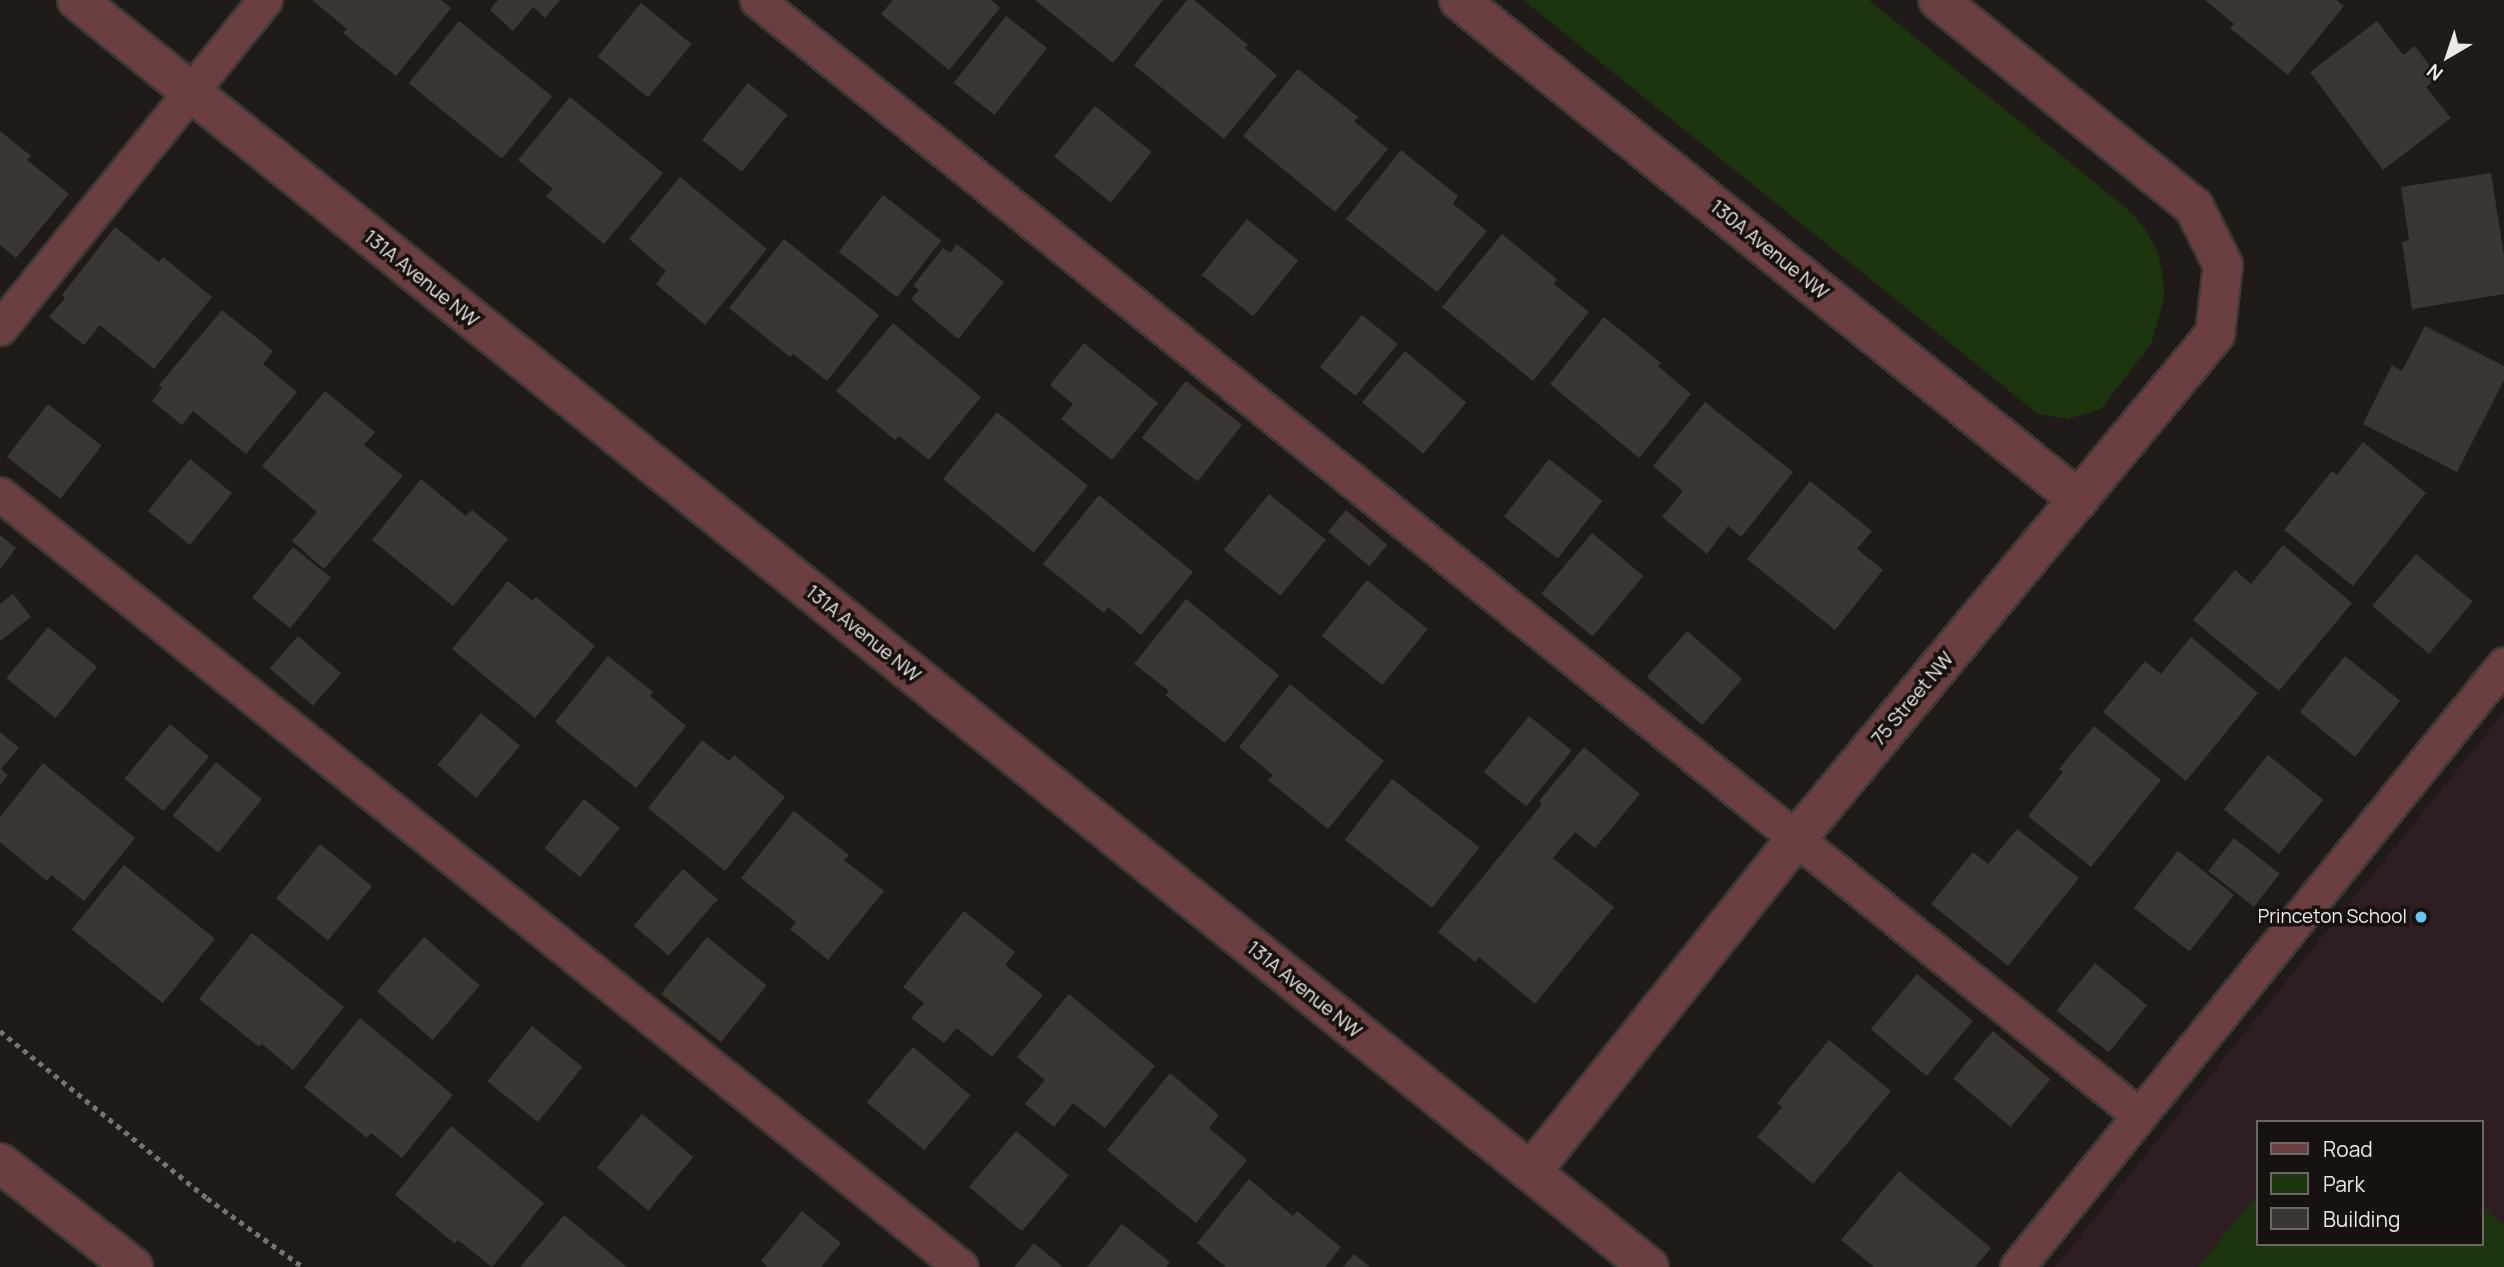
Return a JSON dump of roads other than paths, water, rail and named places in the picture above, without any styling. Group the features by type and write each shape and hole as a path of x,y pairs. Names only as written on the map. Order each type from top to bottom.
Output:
{"street":[{"name":"131A Avenue NW","path":"77,0 1649,1267"},
{"name":"130A Avenue NW","path":"1459,0 2079,500"},
{"name":"75 Street NW","path":"1531,1172 1797,838 2215,334 2223,265 2194,207 1938,0"},
{"path":"0,1163 133,1267"}],"lane":[{"path":"0,328 188,91 265,0"},
{"path":"757,0 2139,1115"},
{"path":"0,494 961,1267"},
{"path":"2017,1267 2504,664"}],"place":[{"name":"Princeton School","path":"2421,917"}]}
